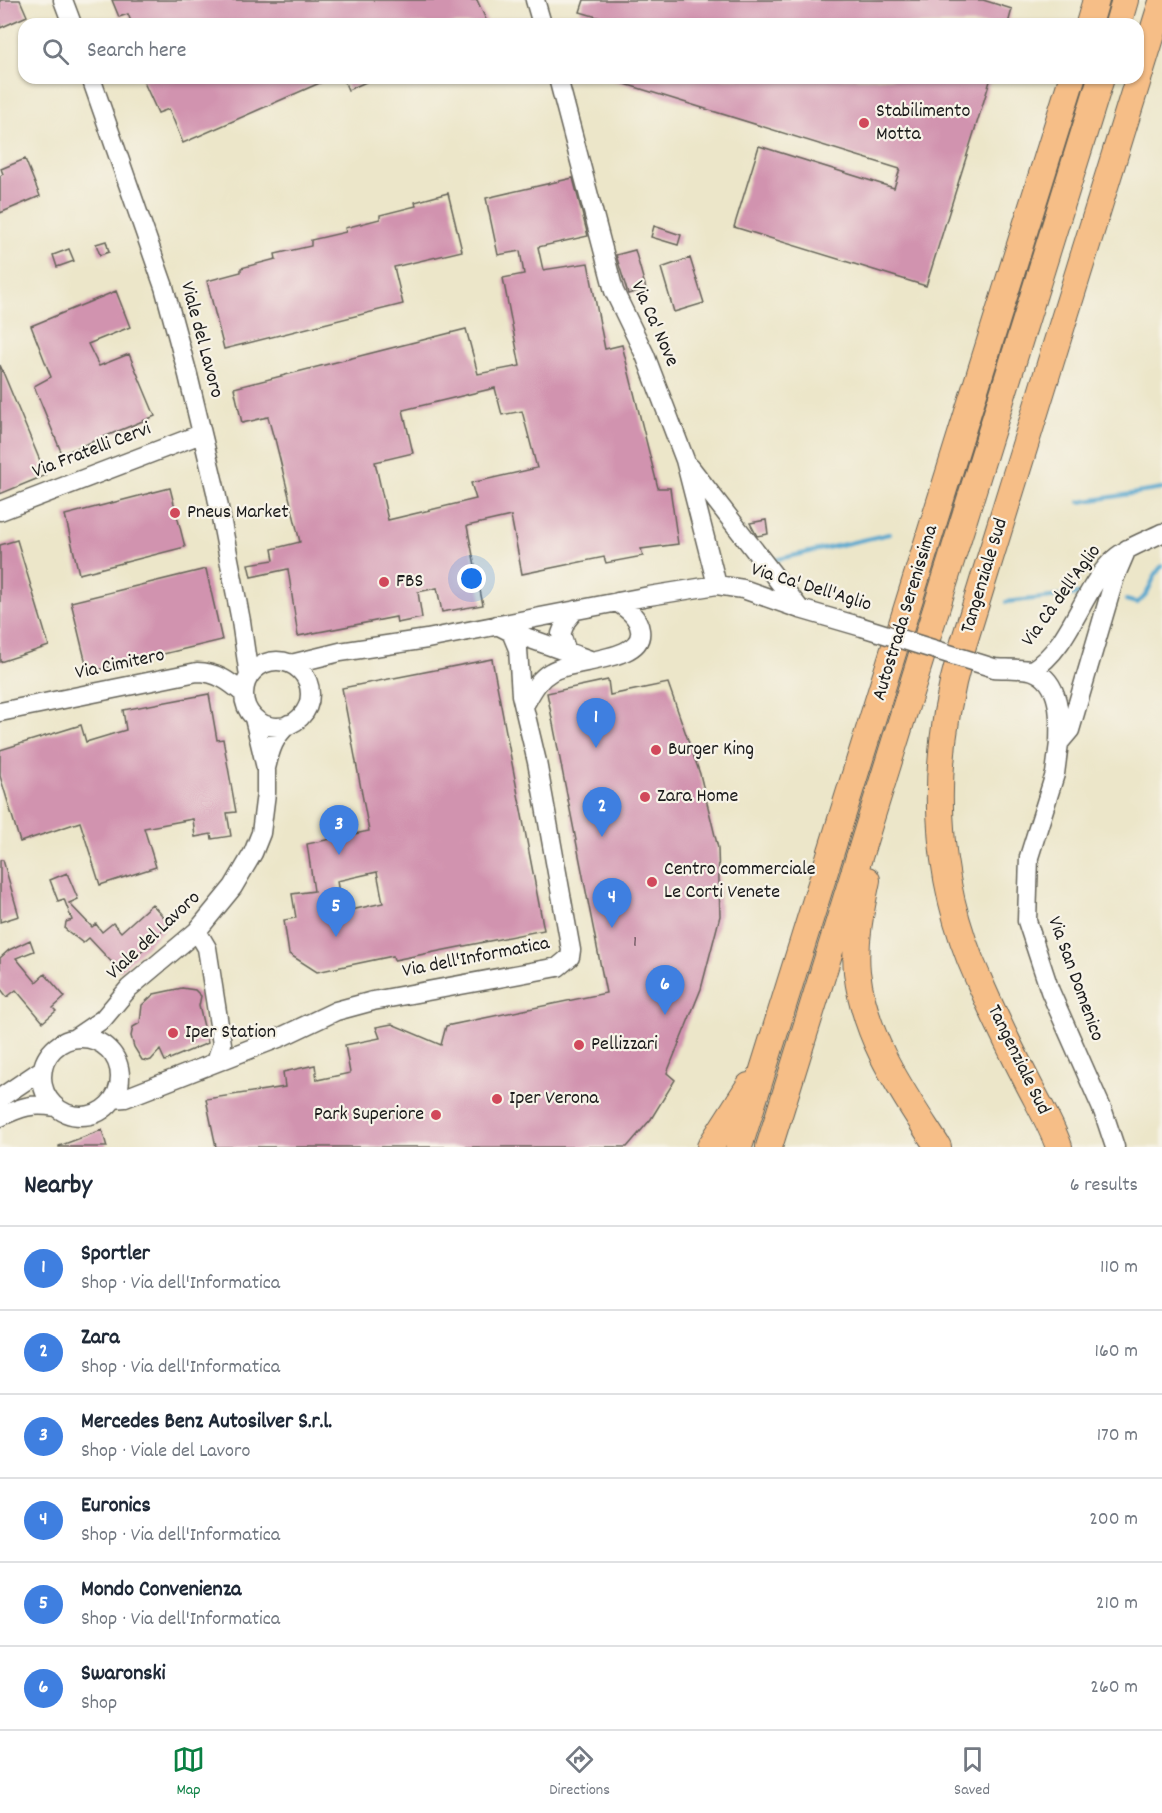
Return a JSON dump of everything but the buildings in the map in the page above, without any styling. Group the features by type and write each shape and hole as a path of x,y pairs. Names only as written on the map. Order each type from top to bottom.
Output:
{"highway":[{"path":"1091,18 1096,0"},
{"path":"1120,18 1125,0"},
{"name":"Tangenziale Sud","path":"1144,60 1162,2"},
{"name":"Tangenziale Sud","path":"1075,1147 1061,1109 1040,1073 992,975 965,890 957,840 955,786 958,742 976,651 1162,51"},
{"name":"Autostrada Serenissima","path":"739,1147 1070,84"},
{"name":"Autostrada Serenissima","path":"770,1147 1099,84"},
{"name":"Tangenziale Sud","path":"1059,1147 977,976 960,931 943,861 940,769 945,718 961,652 1137,84"},
{"path":"890,758 879,827 862,903 857,970 866,1020 892,1075 938,1147"},
{"path":"710,1147 768,1055"}],"street":[{"path":"63,0 70,18"},
{"path":"536,0 540,18"},
{"name":"Viale del Lavoro","path":"0,1098 43,1069 54,1048 75,1038 103,1019 129,988 197,931 228,893 253,853 261,833 264,817 266,768 254,718 249,711 244,694 249,676 241,621 216,492 164,287 93,84"},
{"name":"Via Ca' Nove","path":"560,84 614,291 645,355 685,460 717,585"},
{"name":"Via Fratelli Cervi","path":"0,512 201,434"},
{"path":"685,460 800,609"},
{"name":"Via Cà dell'Aglio","path":"994,668 1032,670 1042,664 1053,652 1110,562 1127,549 1162,534"},
{"name":"Via San Domenico","path":"1115,1147 1103,1111 1050,991 1027,921 1029,857 1055,774 1059,743 1070,730 1115,577 1127,549"},
{"path":"751,592 761,577 761,559"},
{"path":"249,676 256,668 266,663 284,663 340,652 504,629 575,610 717,585"},
{"name":"Via Ca' Dell'Aglio","path":"717,585 751,592 994,668"},
{"path":"525,704 540,680 550,672 562,667 625,653 635,646 641,635 639,623 617,602"},
{"path":"567,652 561,634 566,621 575,610"},
{"name":"Viale del Lavoro","path":"241,621 255,644 304,676 309,693 304,712 280,731 266,768"},
{"path":"504,629 590,660"},
{"name":"Via dell'Informatica","path":"113,1099 125,1098 212,1066 336,1011 373,1001 558,966 564,964 570,957 571,950 544,797 525,704 521,695 518,649 504,629"},
{"path":"309,693 318,673 340,652"},
{"name":"Via Cà dell'Aglio","path":"1032,670 1052,686 1057,700 1059,743"},
{"name":"Via Cimitero","path":"0,712 197,672 206,672 221,677 244,694"},
{"path":"254,718 270,726 289,724"},
{"path":"197,931 207,948 222,1044 218,1055"},
{"name":"Viale del Lavoro","path":"116,1003 109,1031 112,1054 119,1071"},
{"name":"Via dell'Informatica","path":"119,1071 141,1083 151,1082 284,1026 314,1021"},
{"path":"75,1038 92,1040 112,1054"},
{"path":"43,1069 44,1090 56,1107 66,1114 79,1116 91,1115 100,1111 113,1099 120,1081 119,1071"},
{"path":"0,1117 21,1107 38,1104 56,1107"}],"waterway":[{"path":"1080,502 1162,489"},
{"path":"774,560 889,534"},
{"path":"1126,600 1137,603 1142,599 1162,566"},
{"path":"1006,602 1079,594"}],"place":[{"name":"Stabilimento Motta","path":"864,123"},
{"name":"Pneus Market","path":"175,513"},
{"name":"FBS","path":"384,582"},
{"name":"Sportler","path":"596,748"},
{"name":"Burger King","path":"656,750"},
{"name":"Zara Home","path":"645,797"},
{"name":"Zara","path":"602,837"},
{"name":"Mercedes Benz Autosilver S.r.l.","path":"339,855"},
{"name":"Centro commerciale Le Corti Venete","path":"652,882"},
{"name":"Euronics","path":"612,928"},
{"name":"Mondo Convenienza","path":"336,937"},
{"name":"Swaronski","path":"665,1015"},
{"name":"Iper Station","path":"173,1033"},
{"name":"Pellizzari","path":"579,1045"},
{"name":"Iper Verona","path":"497,1099"},
{"name":"Park Superiore","path":"436,1115"}]}
